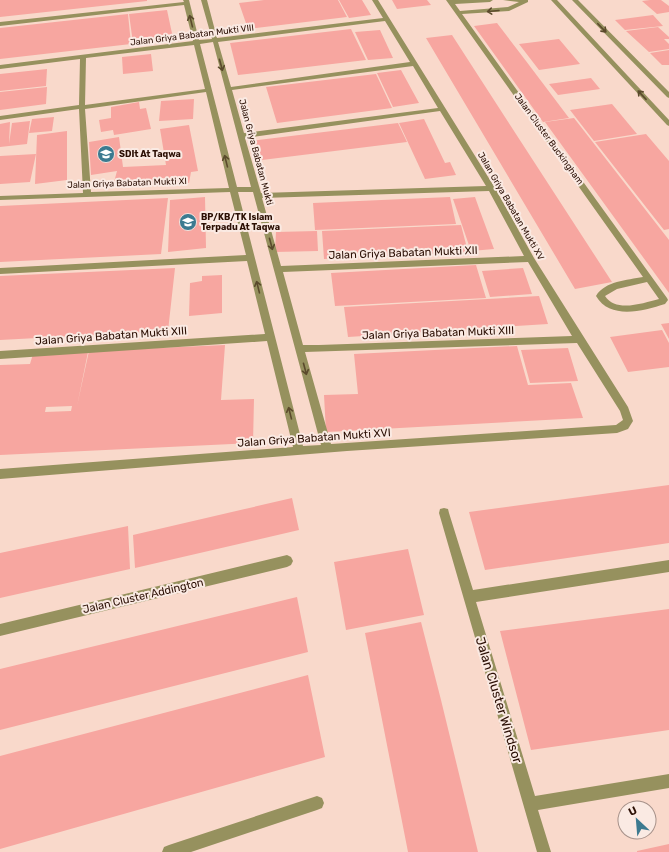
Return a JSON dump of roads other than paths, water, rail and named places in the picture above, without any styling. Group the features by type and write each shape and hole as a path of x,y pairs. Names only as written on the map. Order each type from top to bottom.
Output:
{"street":[{"name":"Jalan Griya Babatan Mukti","path":"206,0 215,41 327,449"},
{"name":"Jalan Griya Babatan Mukti XV","path":"375,0 413,64 491,188 530,259 625,410 628,421"},
{"path":"450,2 490,0"},
{"path":"506,0 533,0"},
{"path":"554,0 669,124"},
{"path":"574,0 669,96"},
{"path":"459,13 508,9 526,1"},
{"path":"0,24 186,2 299,451"},
{"name":"Jalan Cluster Buckingham","path":"450,2 649,279 664,302 614,308 608,306 600,296 602,291 609,287 649,279"},
{"name":"Jalan Griya Babatan Mukti VIII","path":"0,67 387,19"},
{"path":"83,57 82,108 87,195"},
{"path":"228,89 413,64"},
{"path":"0,118 209,90"},
{"path":"241,136 442,110"},
{"name":"Jalan Griya Babatan Mukti XI","path":"0,198 233,189 257,193 491,188"},
{"path":"0,271 251,258"},
{"name":"Jalan Griya Babatan Mukti XII","path":"278,269 530,259"},
{"name":"Jalan Griya Babatan Mukti XIII","path":"0,355 270,337"},
{"name":"Jalan Griya Babatan Mukti XIII","path":"299,348 320,349 579,339"},
{"name":"Jalan Griya Babatan Mukti XVI","path":"0,474 617,429 624,426 628,421"},
{"name":"Jalan Cluster Windsor","path":"444,513 544,852"},
{"name":"Jalan Cluster Addington","path":"0,630 287,562"},
{"path":"468,597 669,566"},
{"path":"531,804 669,780"},
{"path":"169,852 317,803"}],"place":[{"name":"SDIt At Taqwa","path":"106,154"},
{"name":"BP/KB/TK Islam Terpadu At Taqwa","path":"188,222"}]}
